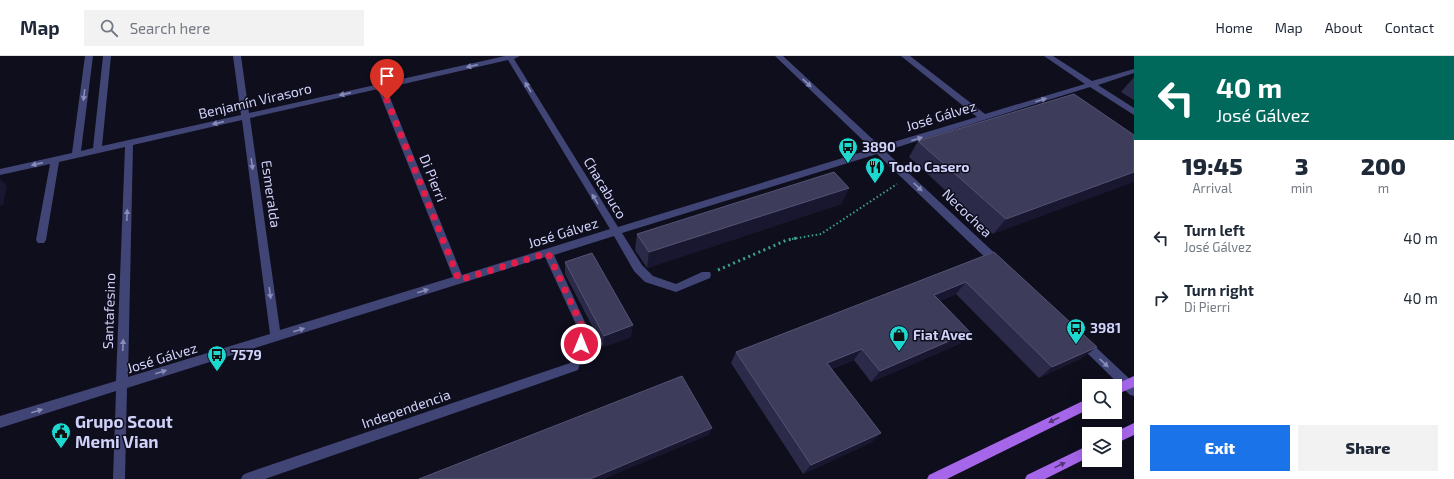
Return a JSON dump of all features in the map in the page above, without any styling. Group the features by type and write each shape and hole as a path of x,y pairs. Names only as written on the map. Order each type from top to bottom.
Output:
{"main road":[{"path":"1122,388 1132,385"},
{"path":"933,479 1082,406"},
{"path":"1122,435 1134,429"},
{"path":"1031,479 1082,454"}],"street":[{"path":"76,155 89,56"},
{"path":"97,150 107,56"},
{"name":"Esmeralda","path":"237,56 276,337"},
{"name":"Benjamín Virasoro","path":"0,172 512,56"},
{"name":"Chacabuco","path":"512,56 615,232 638,268 650,278 676,288 706,275"},
{"name":"Necochea","path":"779,56 1003,268"},
{"path":"905,56 984,118"},
{"path":"1048,56 1134,112"},
{"name":"José Gálvez","path":"0,422 1134,72"},
{"name":"Di Pierri","path":"381,86 459,280"},
{"name":"Santafesino","path":"119,479 129,143"},
{"path":"41,240 55,160"},
{"name":"Independencia","path":"247,479 574,366 585,333 548,253"},
{"path":"1076,336 1132,385"}],"path":[{"path":"706,275 787,240 821,234 908,177"}],"building":[{"path":"1074,94 1134,135 1134,172 1006,219 918,141"},
{"path":"834,172 849,188 649,252 637,234"},
{"path":"994,252 1097,347 1052,367 966,282 934,295 970,332 880,371 862,349 827,363 881,433 811,465 736,352"},
{"path":"592,253 633,325 604,336 565,262"},
{"path":"682,376 712,428 590,479 419,479"}],"place":[{"name":"3890","path":"848,164"},
{"name":"Todo Casero","path":"875,184"},
{"name":"3981","path":"1076,345"},
{"name":"Fiat Avec","path":"899,352"},
{"name":"7579","path":"217,372"},
{"name":"Grupo Scout Memi Vian","path":"61,449"}],"route":[{"path":"387,100 459,280 548,253 585,333 581,344"}]}
